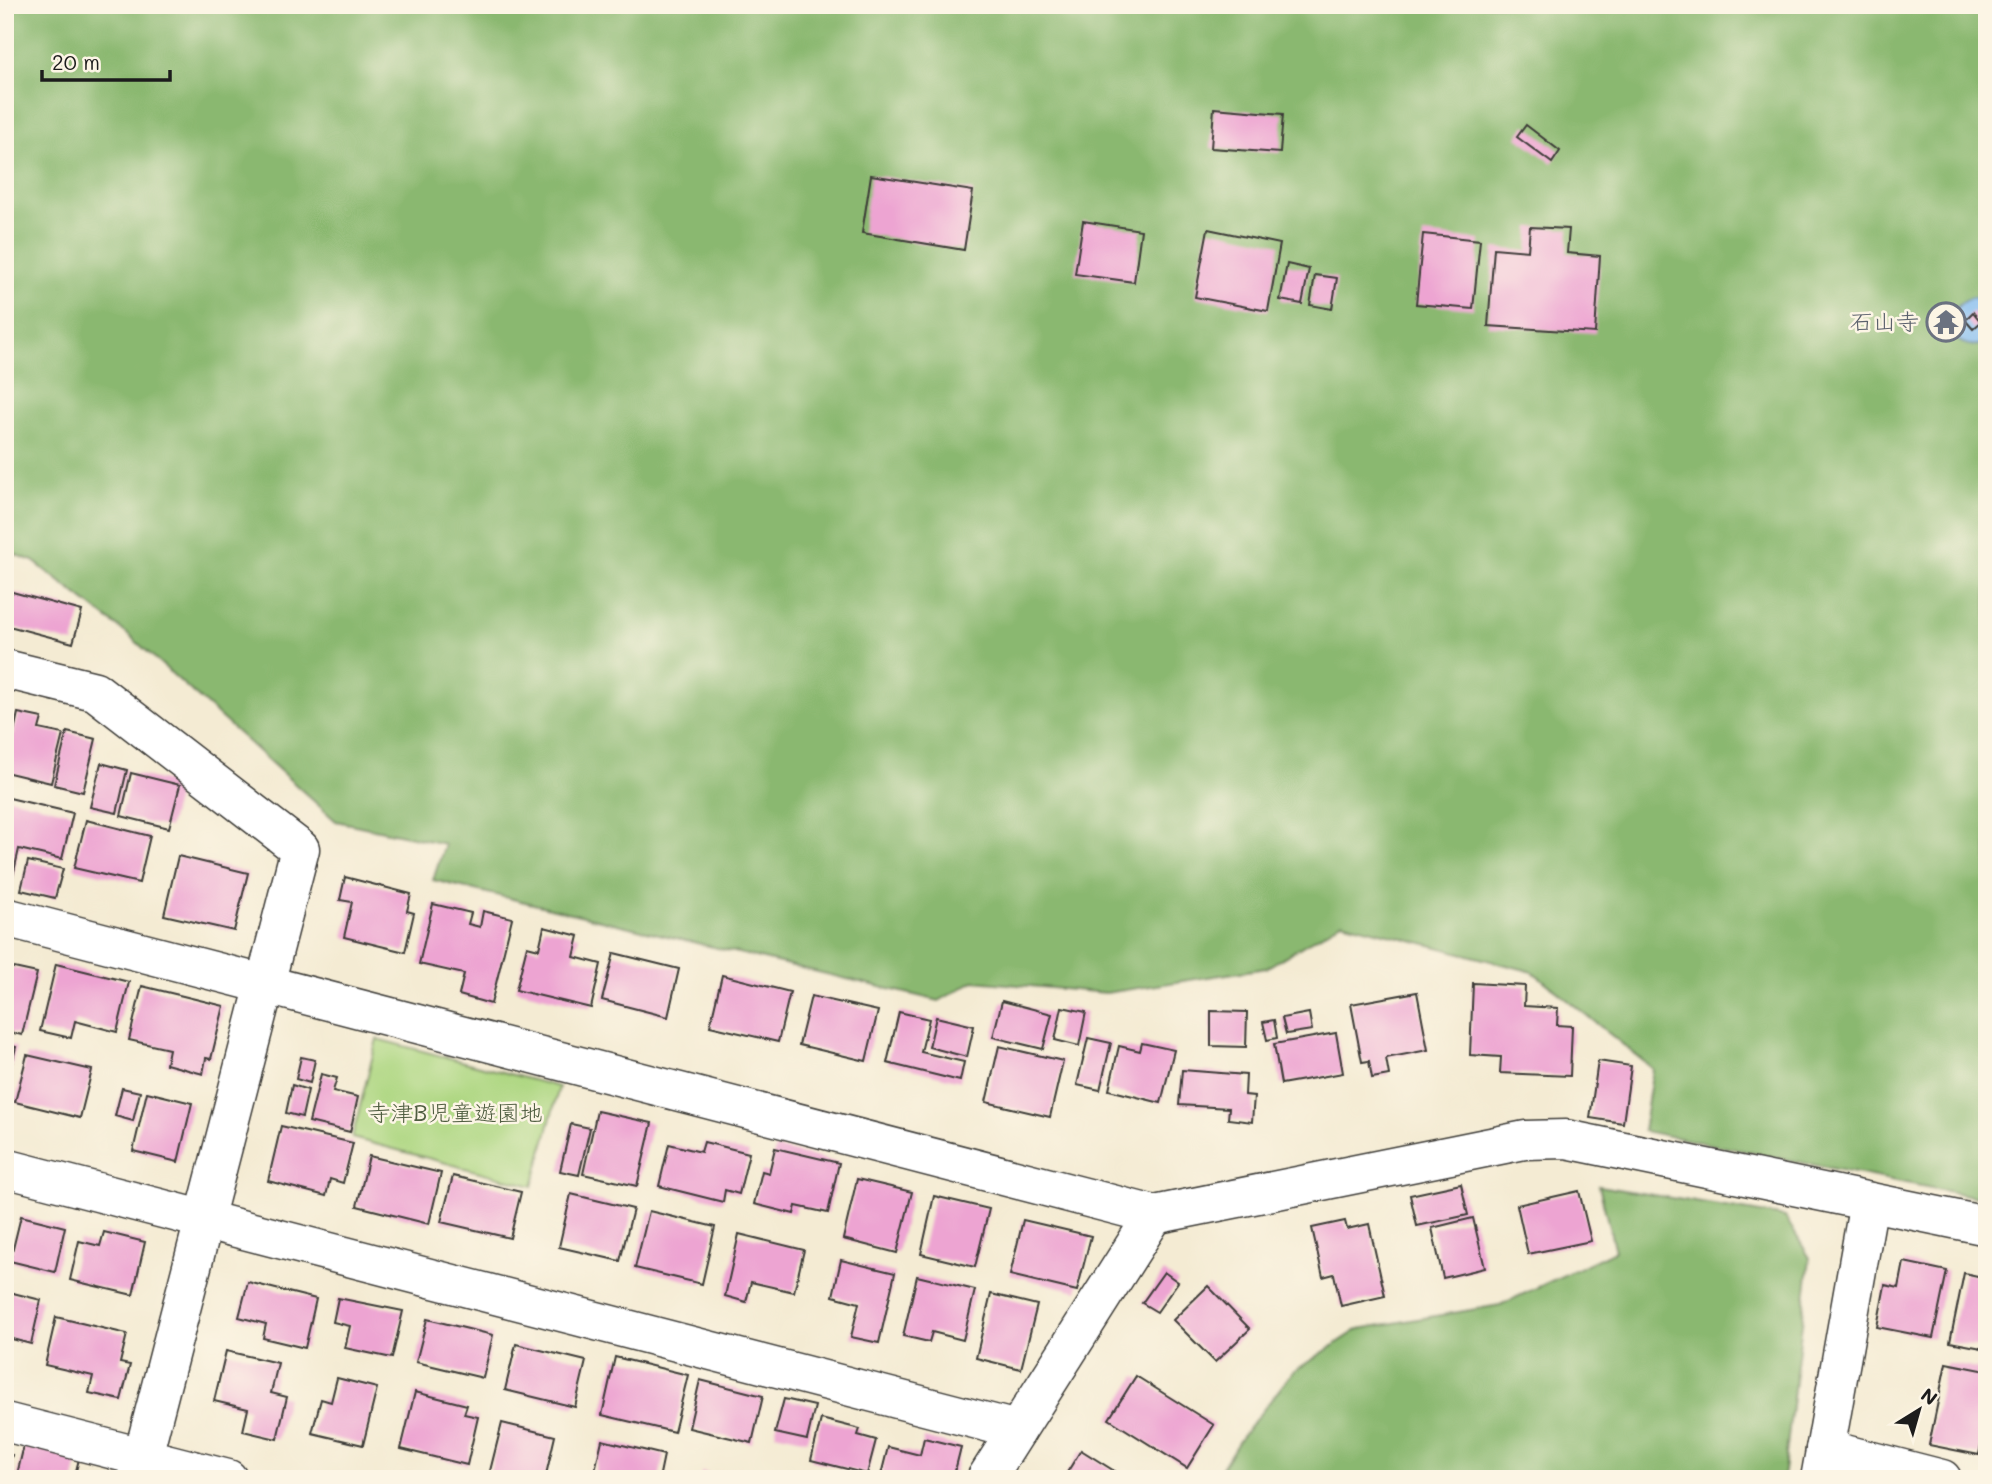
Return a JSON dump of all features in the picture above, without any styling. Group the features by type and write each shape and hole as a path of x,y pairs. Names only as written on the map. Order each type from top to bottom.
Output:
{"street":[{"path":"5,669 95,691 300,849 140,1468"},
{"path":"5,917 1154,1215 1525,1140 1566,1139 1987,1226"},
{"path":"5,1168 1017,1430"},
{"path":"1869,1202 1822,1464 1942,1479"},
{"path":"986,1479 1154,1215"},
{"path":"5,1422 140,1468 228,1479"}],"green space":[{"path":"5,5 1987,5 1987,1199 1643,1131 1653,1069 1533,972 1342,922 1266,968 1106,993 974,981 939,1001 433,880 445,844 336,821 131,637 33,561 5,551"},
{"name":"寺津B児童遊園地","path":"377,1039 559,1087 533,1186 352,1138"},
{"path":"1599,1186 1785,1217 1810,1258 1783,1479 1215,1479 1240,1439 1293,1372 1359,1329 1500,1305 1615,1251"}],"water":[{"path":"1972,297 1987,301 1987,343 1964,343 1956,338 1951,330 1953,312"}],"building":[{"path":"1214,108 1283,114 1280,153 1211,148"},
{"path":"1526,125 1560,151 1552,163 1517,137"},
{"path":"871,175 973,191 964,250 862,233"},
{"path":"1083,221 1141,230 1134,282 1075,274"},
{"path":"1530,227 1569,229 1567,253 1600,256 1595,333 1488,326 1494,248 1528,251"},
{"path":"1208,229 1280,244 1268,311 1195,297"},
{"path":"1423,234 1480,240 1473,309 1416,304"},
{"path":"1287,264 1309,269 1302,304 1280,300"},
{"path":"1315,275 1337,278 1332,309 1310,305"},
{"path":"1973,312 1981,322 1973,329 1965,320"},
{"path":"5,590 82,611 73,643 5,625"},
{"path":"18,713 42,718 39,729 63,734 51,783 5,772"},
{"path":"67,732 96,739 83,792 54,785"},
{"path":"101,763 127,770 117,813 90,807"},
{"path":"131,773 180,785 169,828 121,816"},
{"path":"5,797 73,813 62,859 19,849 13,876 5,874"},
{"path":"86,820 150,836 139,883 74,868"},
{"path":"178,856 248,873 234,931 164,915"},
{"path":"28,861 63,869 55,898 21,890"},
{"path":"345,877 411,894 407,911 414,913 405,952 344,937 352,902 340,900"},
{"path":"433,904 471,913 468,924 480,927 483,911 512,918 491,1004 459,995 464,974 419,964"},
{"path":"544,927 579,936 574,957 601,964 591,1008 516,990 527,946 539,949"},
{"path":"614,953 679,969 668,1017 602,1000"},
{"path":"56,964 129,982 117,1032 75,1021 71,1038 40,1031"},
{"path":"5,966 37,973 22,1035 5,1031"},
{"path":"722,975 790,992 778,1042 710,1026"},
{"path":"1473,983 1525,986 1524,1006 1558,1008 1557,1025 1572,1026 1570,1076 1500,1073 1501,1057 1470,1055"},
{"path":"142,986 224,1006 211,1059 206,1058 203,1074 166,1064 169,1049 129,1040"},
{"path":"1417,992 1428,1050 1386,1058 1389,1075 1372,1078 1369,1061 1362,1062 1351,1004"},
{"path":"811,996 878,1011 866,1061 799,1045"},
{"path":"1002,1001 1052,1014 1043,1049 993,1037"},
{"path":"1062,1007 1086,1012 1079,1046 1055,1040"},
{"path":"1211,1011 1247,1012 1246,1047 1211,1046"},
{"path":"899,1012 929,1019 921,1052 964,1062 960,1081 887,1063"},
{"path":"1309,1013 1312,1030 1286,1034 1282,1018"},
{"path":"936,1017 974,1026 967,1057 929,1047"},
{"path":"1274,1020 1277,1038 1267,1040 1263,1022"},
{"path":"1336,1033 1343,1073 1281,1084 1274,1044"},
{"path":"1088,1038 1111,1043 1100,1090 1077,1085"},
{"path":"1142,1043 1174,1050 1161,1103 1109,1090 1119,1046 1140,1051"},
{"path":"5,1044 16,1047 6,1088 5,1088"},
{"path":"999,1046 1063,1061 1050,1117 986,1102"},
{"path":"27,1055 92,1070 80,1118 15,1102"},
{"path":"301,1057 315,1060 310,1083 296,1079"},
{"path":"1598,1061 1631,1066 1623,1123 1590,1118"},
{"path":"1182,1070 1246,1075 1245,1095 1254,1096 1252,1122 1228,1119 1229,1108 1179,1105"},
{"path":"321,1074 337,1078 333,1091 358,1097 350,1132 309,1122"},
{"path":"292,1085 308,1090 302,1117 286,1113"},
{"path":"122,1088 140,1092 133,1121 115,1116"},
{"path":"147,1092 192,1103 178,1162 133,1151"},
{"path":"597,1111 652,1123 637,1186 583,1174"},
{"path":"571,1124 590,1128 579,1175 560,1171"},
{"path":"281,1126 353,1143 343,1183 330,1179 326,1196 268,1181"},
{"path":"704,1142 749,1153 739,1194 725,1190 723,1202 659,1186 669,1144 701,1152"},
{"path":"775,1148 839,1163 828,1213 796,1206 794,1214 754,1204 762,1171 769,1173"},
{"path":"369,1156 441,1173 429,1224 357,1206"},
{"path":"453,1176 521,1192 510,1238 441,1222"},
{"path":"857,1179 912,1192 897,1253 843,1239"},
{"path":"1461,1184 1468,1215 1417,1226 1410,1195"},
{"path":"1579,1191 1591,1241 1528,1254 1517,1205"},
{"path":"571,1194 633,1209 620,1261 559,1247"},
{"path":"934,1196 989,1209 975,1267 921,1254"},
{"path":"649,1211 715,1227 702,1284 635,1268"},
{"path":"21,1216 65,1227 55,1272 10,1261"},
{"path":"1473,1218 1485,1268 1443,1278 1432,1228"},
{"path":"1023,1220 1091,1236 1077,1291 1010,1275"},
{"path":"1345,1221 1347,1229 1369,1224 1385,1296 1341,1306 1334,1274 1323,1277 1312,1228"},
{"path":"104,1232 145,1242 133,1295 70,1280 79,1241 100,1246"},
{"path":"739,1234 804,1250 794,1292 751,1282 746,1302 725,1296"},
{"path":"841,1260 895,1273 879,1343 851,1337 859,1303 833,1296"},
{"path":"1904,1262 1947,1271 1933,1338 1877,1327 1885,1285 1899,1288"},
{"path":"1164,1272 1178,1282 1157,1312 1142,1303"},
{"path":"1964,1273 1987,1278 1987,1349 1950,1342"},
{"path":"917,1276 975,1290 963,1340 932,1332 929,1342 903,1336"},
{"path":"248,1282 316,1299 305,1348 263,1338 266,1324 239,1317"},
{"path":"1208,1286 1250,1329 1215,1362 1173,1320"},
{"path":"5,1291 41,1300 31,1344 8,1338 5,1342"},
{"path":"991,1294 1037,1305 1021,1369 976,1358"},
{"path":"338,1298 403,1311 392,1358 345,1348 350,1326 333,1322"},
{"path":"56,1317 127,1334 120,1363 130,1365 121,1400 89,1393 93,1376 45,1365"},
{"path":"427,1319 493,1335 483,1378 416,1362"},
{"path":"516,1344 586,1361 575,1407 505,1390"},
{"path":"226,1351 278,1363 271,1393 287,1397 277,1439 243,1431 248,1409 214,1401"},
{"path":"615,1357 688,1375 674,1432 602,1415"},
{"path":"1946,1363 1987,1371 1987,1414 1979,1455 1929,1445"},
{"path":"1136,1376 1214,1425 1187,1468 1109,1419"},
{"path":"337,1378 377,1388 363,1445 312,1433 321,1399 331,1402"},
{"path":"700,1380 763,1396 752,1443 689,1428"},
{"path":"415,1392 467,1405 464,1414 478,1417 467,1465 401,1449"},
{"path":"784,1399 815,1406 807,1440 775,1433"},
{"path":"821,1419 860,1429 858,1435 876,1440 867,1474 811,1460"},
{"path":"502,1423 555,1436 545,1479 488,1479"},
{"path":"924,1438 961,1447 953,1479 880,1479 888,1447 920,1455"},
{"path":"602,1440 664,1455 659,1479 593,1479"},
{"path":"24,1445 79,1459 74,1479 16,1479"},
{"path":"1081,1450 1127,1479 1063,1479"},
{"path":"5,1453 12,1455 6,1476 5,1476"},
{"path":"702,1472 726,1478 726,1479 701,1479"}],"place":[{"name":"石山寺","path":"1946,322"}]}
